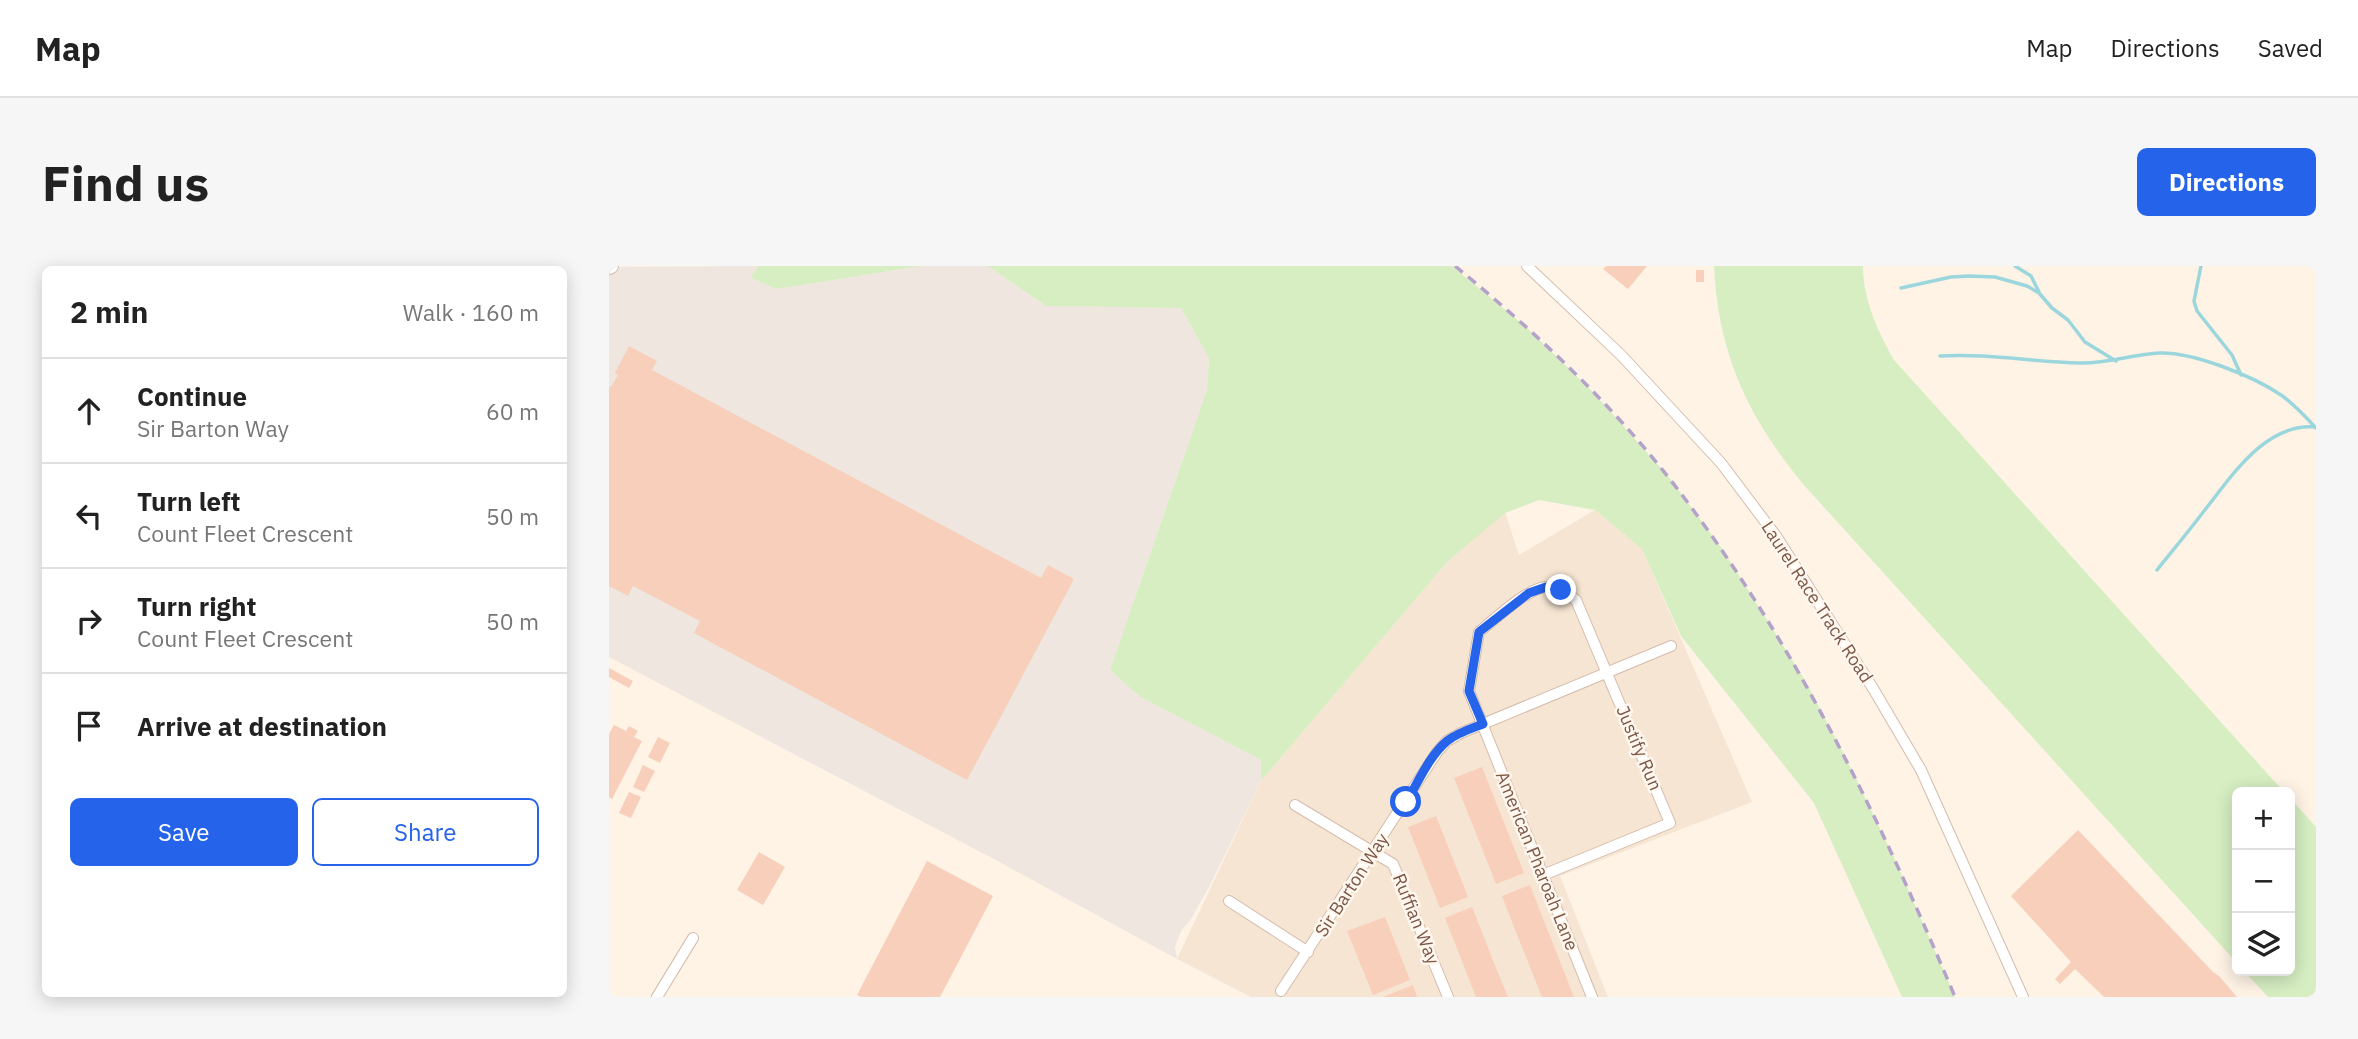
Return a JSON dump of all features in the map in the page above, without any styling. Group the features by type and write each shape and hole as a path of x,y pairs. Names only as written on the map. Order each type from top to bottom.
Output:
{"street":[{"name":"Laurel Race Track Road","path":"1527,266 1621,355 1721,463 1776,536 1874,690 1921,771 2023,997"},
{"name":"Justify Run","path":"1483,724 1469,691 1479,632 1529,593 1546,587 1561,590 1576,600 1670,823 1543,875"},
{"name":"Sir Barton Way","path":"1281,991 1437,752 1447,741 1671,646"},
{"name":"American Pharoah Lane","path":"1483,724 1592,997"},
{"name":"Ruffian Way","path":"1294,805 1393,864 1448,997"},
{"path":"1229,901 1308,952"},
{"path":"657,997 693,938"}],"shaded area":[{"path":"758,266 751,278 777,289 921,266 988,266 1046,306 1181,308 1209,358 1207,390 1110,670 1139,696 1261,760 1261,781 1210,885 1181,931 1175,947 1177,959 992,858 609,657 609,267"},
{"path":"1595,510 1642,549 1752,802 1560,876 1608,997 1251,997 1177,959 1261,781 1447,562 1505,512 1519,555"}],"green space":[{"path":"758,266 921,266 777,289 751,278"},
{"path":"988,266 1452,266 1526,327 1591,390 1668,476 1721,547 1806,682 1846,758 1897,864 1955,997 1902,997 1814,803 1681,636 1642,549 1595,510 1539,500 1505,513 1447,562 1261,781 1261,760 1139,696 1110,670 1207,390 1209,358 1181,308 1046,306"},
{"path":"1714,266 1863,266 1873,315 1894,360 2279,787 2232,787 2232,957 1803,484 1766,434 1739,383 1729,356 1717,298"},
{"path":"2295,804 2316,827 2316,997 2268,997 2249,976 2295,976"}],"building":[{"path":"1606,266 1647,266 1628,289 1603,269"},
{"path":"1696,270 1704,270 1704,282 1696,282"},
{"path":"629,346 657,361 652,370 1041,578 1048,565 1074,579 967,780 694,633 700,621 633,586 628,596 609,586 609,385 611,387 618,375 615,373"},
{"path":"609,668 633,681 629,688 609,677"},
{"path":"614,725 626,731 629,726 638,731 634,737 642,741 612,799 609,797 609,734"},
{"path":"658,737 670,743 660,763 648,757"},
{"path":"643,765 655,771 644,792 633,787"},
{"path":"1482,767 1524,873 1496,884 1454,778"},
{"path":"629,792 641,797 631,818 619,813"},
{"path":"1436,816 1468,897 1440,908 1408,827"},
{"path":"2078,830 2237,997 2104,997 2075,969 2060,984 2055,979 2071,962 2011,896"},
{"path":"759,852 785,867 763,905 737,890"},
{"path":"927,861 993,896 940,997 857,995"},
{"path":"1530,885 1574,997 1542,997 1512,922 1502,896"},
{"path":"1472,907 1508,997 1476,997 1445,918"},
{"path":"1385,917 1410,980 1373,995 1347,931"},
{"path":"1413,985 1417,997 1383,997"}],"waterway":[{"path":"2015,266 2031,276 2039,292"},
{"path":"2201,266 2194,301 2197,311 2232,355 2241,375"},
{"path":"1901,288 1951,277 1969,276 1995,277 2027,286 2039,293 2052,308 2068,320 2085,342 2116,361"},
{"path":"1940,356 2080,363 2160,353 2189,356 2222,366 2269,388 2290,402 2316,428"},
{"path":"2157,570 2251,454 2281,434 2297,428 2315,427"}],"railway":[{"path":"1455,266 1540,340 1620,420 1669,478 1713,538 1755,600 1829,728 1895,861 1955,997"}],"route":[{"path":"1406,802 1437,752 1447,741 1483,724 1469,691 1479,632 1529,593 1546,587 1561,590"}]}
